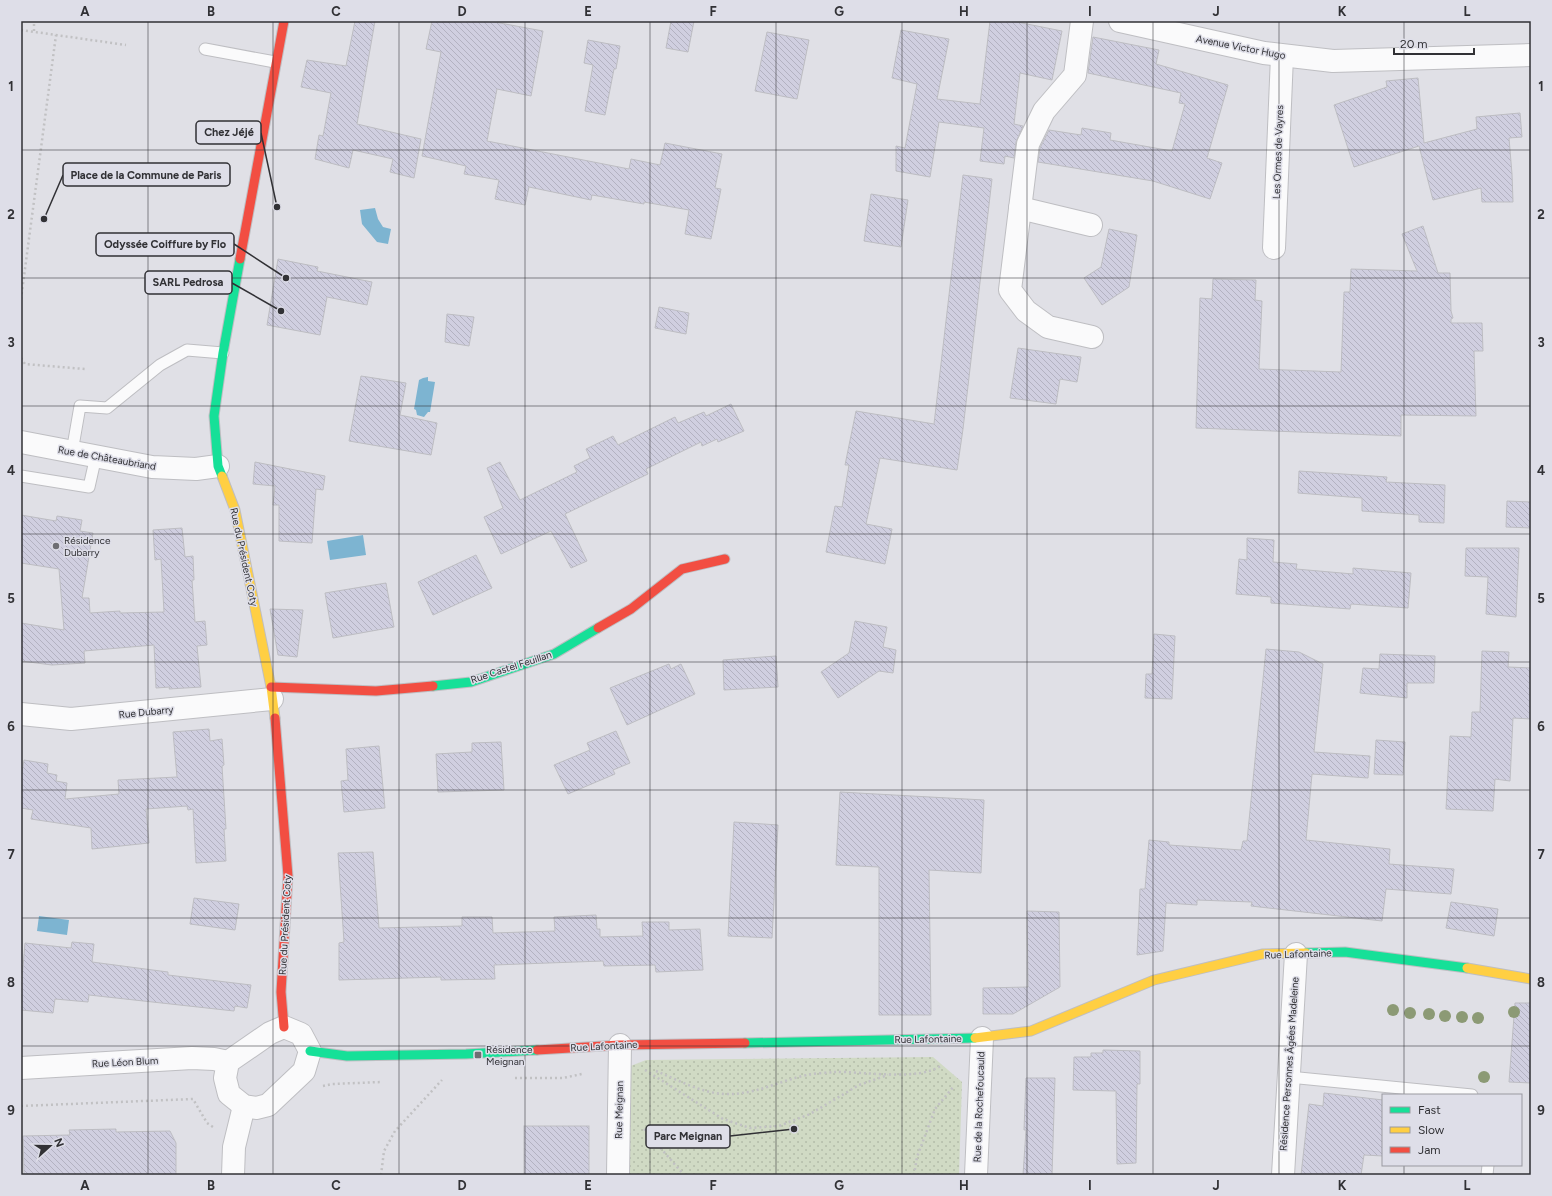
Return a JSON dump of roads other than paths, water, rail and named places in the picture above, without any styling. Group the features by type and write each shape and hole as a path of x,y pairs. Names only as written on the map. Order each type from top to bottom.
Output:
{"street":[{"name":"Rue du Président Coty","path":"284,21 275,62 223,353 214,416 218,466 235,510 271,693 276,727 288,876 281,992 284,1027"},
{"path":"1082,21 1075,75 1044,111 1028,144 1010,290 1026,311 1048,327 1092,337"},
{"name":"Avenue Victor Hugo","path":"1120,21 1264,53 1334,61 1531,55"},
{"name":"Les Ormes de Vayres","path":"1274,248 1282,56"},
{"path":"1020,208 1091,225"},
{"name":"Rue de Châteaubriand","path":"21,442 152,467 196,469 218,466"},
{"name":"Rue Castel Feuillan","path":"271,693 376,691 471,682 554,654 631,609 682,568 725,559"},
{"name":"Rue Dubarry","path":"21,714 70,719 271,693"},
{"name":"Rue Lafontaine","path":"310,1051 347,1056 466,1054 620,1045 982,1038 1031,1031 1154,980 1262,954 1345,952 1457,966 1531,979"},
{"name":"Résidence Personnes Âgées Madeleine","path":"1283,1175 1296,954"},
{"path":"284,1027 301,1034 310,1051 304,1071 268,1105 256,1108 244,1106 228,1094 224,1078 228,1062 270,1033 284,1027"},
{"name":"Rue de la Rochefoucauld","path":"976,1175 982,1038"},
{"name":"Rue Meignan","path":"618,1175 620,1045"},
{"name":"Rue Léon Blum","path":"21,1068 192,1058 214,1059 228,1062"},
{"path":"233,1175 234,1146 244,1106"}],"lane":[{"path":"204,49 275,62"},
{"path":"72,452 80,406 107,408 160,365 187,350 223,353"},
{"path":"21,476 89,487 96,456"},
{"path":"1288,1077 1462,1094"}],"water":[{"path":"375,208 378,219 383,227 391,229 388,244 377,242 362,224 360,210"},
{"path":"428,377 428,381 435,382 430,412 428,412 424,417 417,415 416,410 414,409 419,380"},
{"path":"363,535 366,555 330,560 327,541"},
{"path":"39,916 69,920 67,935 37,931"}],"place":[{"name":"Chez Jéjé","path":"277,207"},
{"name":"Place de la Commune de Paris","path":"44,219"},
{"name":"Odyssée Coiffure by Flo","path":"286,278"},
{"name":"SARL Pedrosa","path":"281,311"},
{"name":"Résidence Dubarry","path":"56,546"},
{"name":"Résidence Meignan","path":"478,1055"},
{"name":"Parc Meignan","path":"794,1129"}]}
